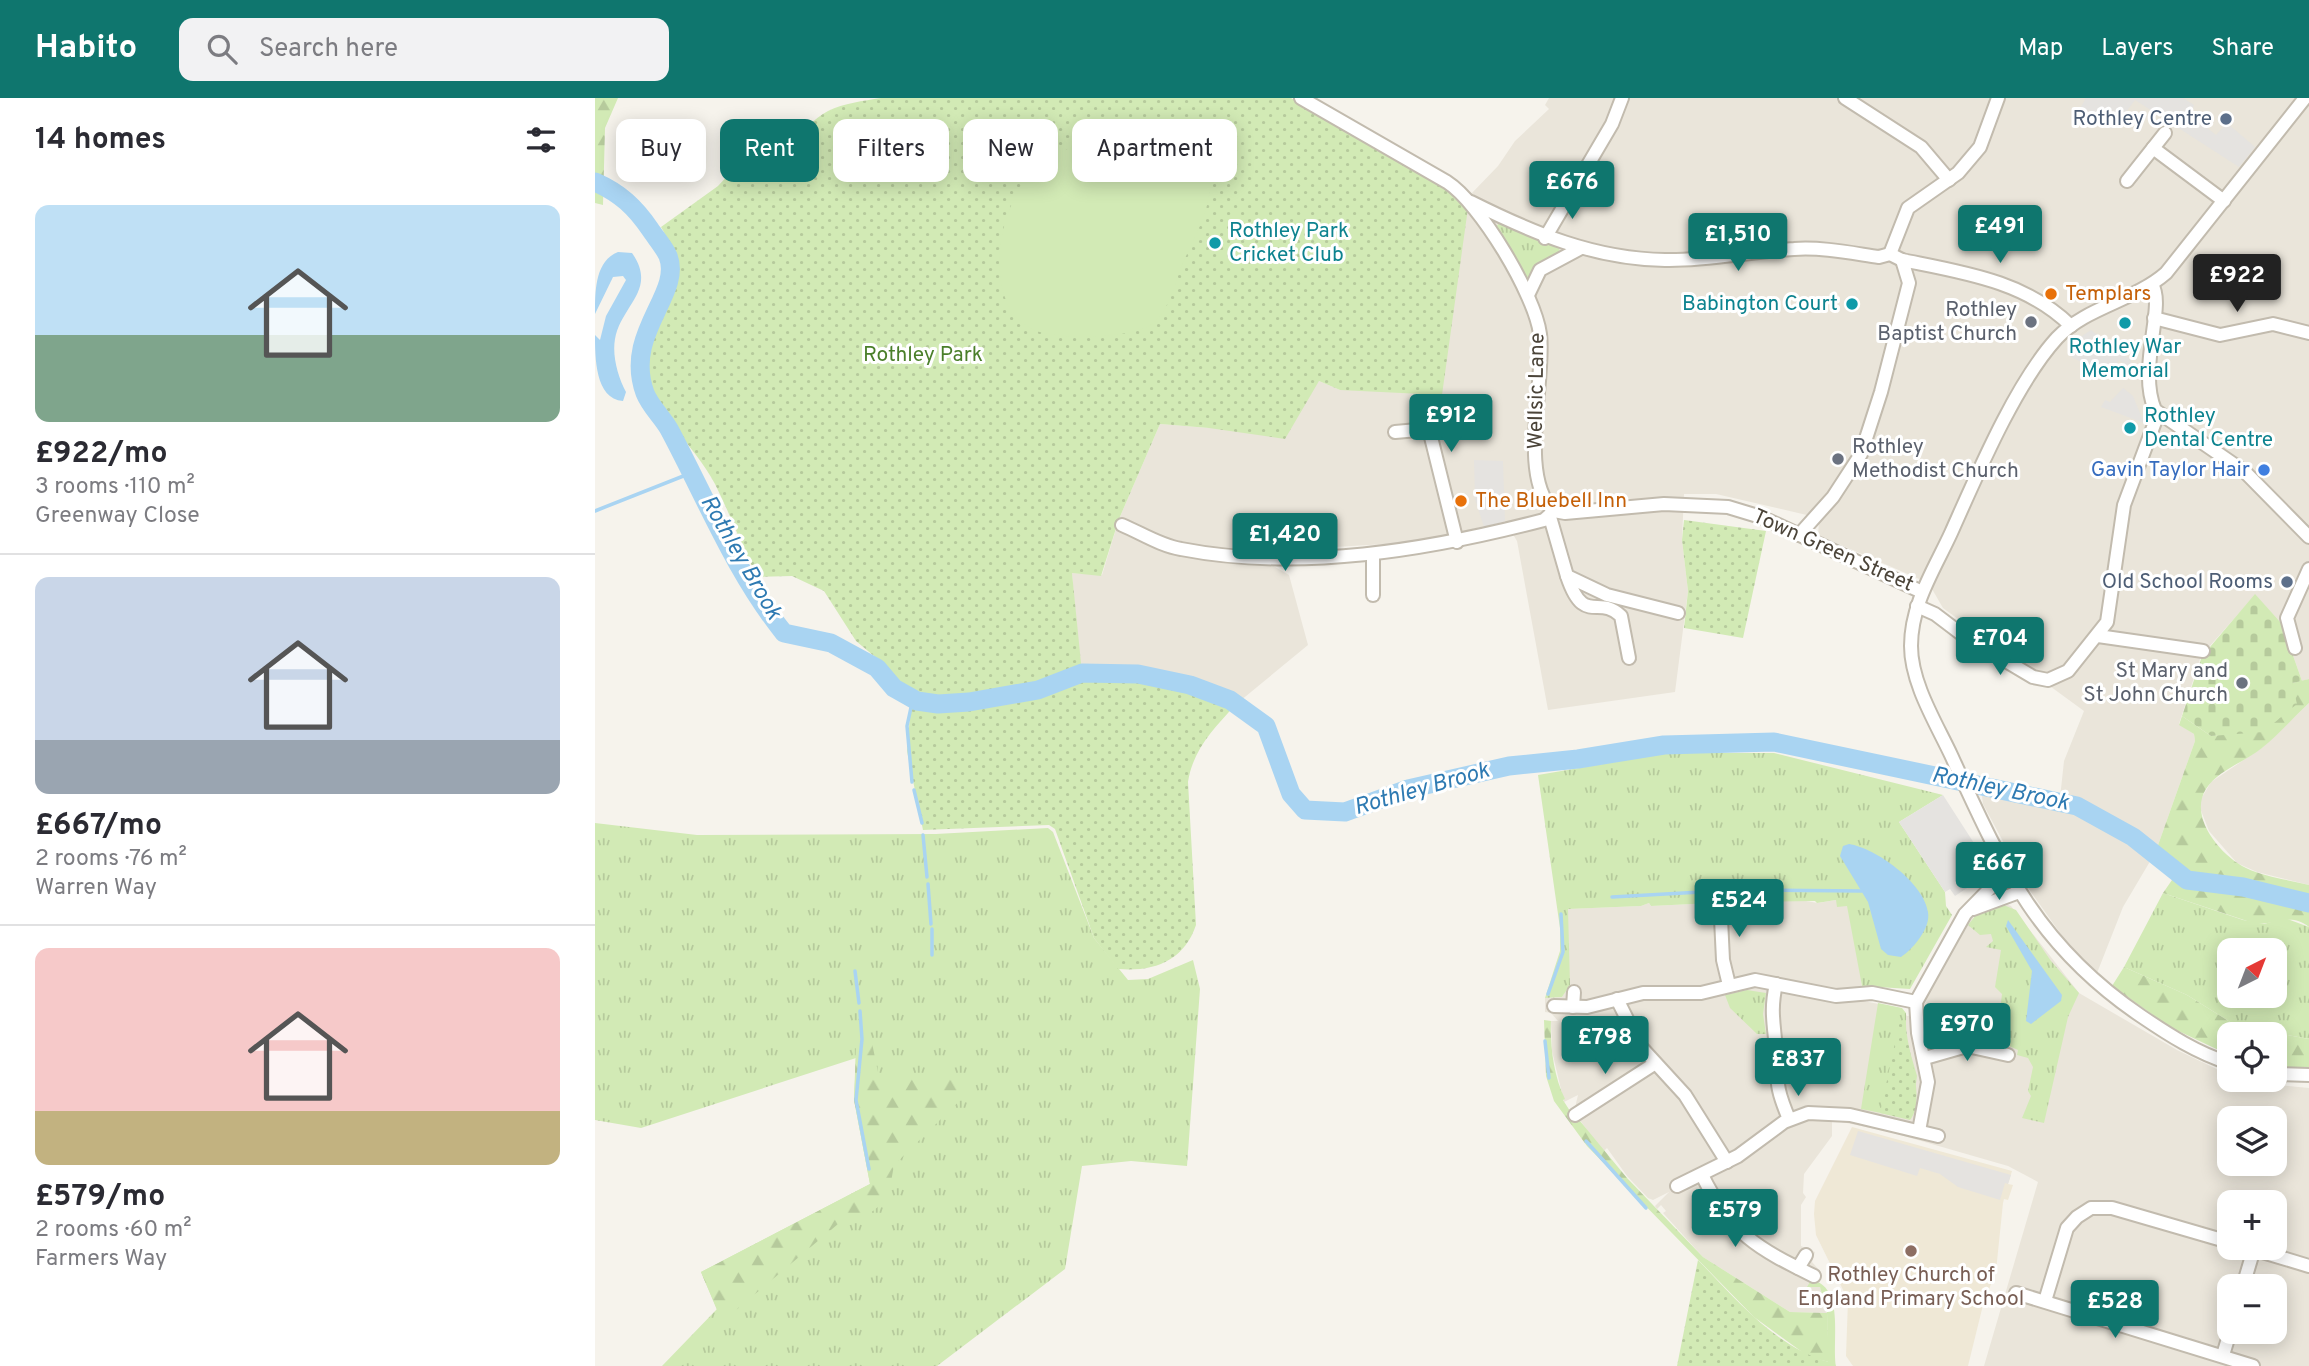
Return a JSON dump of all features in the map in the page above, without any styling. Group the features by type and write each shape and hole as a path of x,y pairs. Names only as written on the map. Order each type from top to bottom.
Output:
{"street":[{"path":"1301,98 1437,175 1471,201 1545,238 1581,248 1663,260 1727,258 1793,249 1896,257 1993,280 2043,303 2071,326"},
{"path":"1545,238 1607,133 1622,98"},
{"path":"1845,98 1920,147 1949,180"},
{"path":"1799,535 1839,488 1866,440 1909,283 1896,257 1908,208 1949,180 1980,147 1998,98"},
{"path":"2217,1057 2165,1032 2091,978 2057,946 2019,892 1972,800 1913,666 1911,643 1922,592 1974,480 2016,401 2050,347 2071,326 2152,285 2173,266 2305,98"},
{"path":"2127,181 2165,133"},
{"path":"2153,148 2224,201"},
{"name":"Wellsic Lane","path":"1471,201 1528,295 1538,323 1541,348 1536,463 1567,576 1575,597 1581,604 1611,610 1621,616 1631,652"},
{"path":"1528,295 1540,270 1581,248"},
{"path":"2152,285 2157,298 2147,378 2150,397 2158,414 2245,472 2309,537"},
{"path":"2154,318 2214,335 2227,335 2273,324 2309,333"},
{"path":"1917,606 1935,614 1964,636 2042,680 2059,677 2069,670 2098,636 2109,614 2127,490 2158,414"},
{"path":"1395,432 1429,429 1457,542"},
{"name":"Town Green Street","path":"1122,525 1179,549 1238,555 1373,554 1457,542 1552,514 1664,504 1719,506 1761,517 1922,592"},
{"path":"1373,554 1373,595"},
{"path":"2295,648 2287,618 2309,569"},
{"path":"1567,576 1607,595 1678,613"},
{"path":"2098,636 2203,651"},
{"path":"1919,1131 1928,1090 1918,1033 1916,1002 1967,911 2007,871"},
{"path":"1967,911 2019,892"},
{"path":"1725,903 1723,957 1730,985"},
{"path":"1554,1006 1600,1005 1650,992 1690,994 1759,980 1836,996 1871,993 1916,1002"},
{"path":"1776,984 1770,1018 1776,1050 1776,1084 1789,1119"},
{"path":"1573,1007 1574,992"},
{"path":"1617,999 1635,1039 1654,1064 1685,1095 1727,1162"},
{"path":"1924,1058 1962,1046 2001,1050"},
{"path":"1575,1115 1584,1101 1654,1064"},
{"path":"2287,1074 2309,1075"},
{"path":"1677,1186 1727,1162 1789,1119 1808,1113 1832,1112 1938,1136"},
{"path":"1702,1175 1726,1217 1747,1238 1767,1254 1814,1276"},
{"path":"2045,1301 2067,1227 2091,1208 2112,1208 2217,1239"},
{"path":"1798,1268 1806,1255"},
{"path":"2287,1259 2309,1266"},
{"path":"2016,1293 2253,1366"},
{"path":"2223,1355 2226,1344"}],"shaded area":[{"path":"1549,98 2309,98 2309,679 2302,681 2282,624 2255,595 2201,656 2179,724 2194,734 2195,741 2157,848 2091,805 2060,798 2064,761 2084,711 1943,608 1932,589 1933,585 1818,535 1819,523 1811,516 1716,494 1684,494 1682,540 1688,591 1675,692 1548,710 1517,541 1505,521 1420,542 1265,551 1265,561 1289,575 1308,645 1240,701 1190,682 1137,671 1080,671 1072,573 1102,575 1119,519 1160,424 1209,428 1319,381 1340,390 1468,208 1471,194 1498,166 1515,141 1549,109 1545,105"},
{"path":"2086,98 2183,98 2194,105 2191,115 2216,135 2227,123 2255,147 2239,167 2135,100 2113,129 2079,110"},
{"path":"2091,330 2131,360 2130,368 2119,360 2110,376 2071,357 2079,338"},
{"path":"2123,388 2133,396 2144,423 2101,407 2105,400 2110,402"},
{"path":"1474,460 1503,461 1505,521 1484,527 1475,499"},
{"path":"2309,703 2309,885 2257,872 2237,863 2209,831 2200,808 2201,799 2211,782 2263,747"},
{"path":"1990,792 2088,815 2152,858 2123,907 2097,973 2075,954 2028,888 1983,804 1982,796"},
{"path":"1943,795 1988,865 1981,870 1979,880 1955,896 1950,889 1945,892 1899,822"},
{"path":"1726,888 1818,903 1836,900 1848,906 1859,955 1863,1001 1900,1008 1907,1016 1923,1015 1927,995 1972,918 2006,904 2011,906 2079,993 2177,1050 2217,1069 2217,1092 2287,1092 2287,1086 2309,1088 2309,1366 1984,1366 2038,1182 2008,1166 1890,1132 1832,1120 1832,1136 1804,1174 1803,1193 1806,1197 1801,1205 1801,1246 1815,1252 1812,1262 1820,1271 1808,1287 1820,1286 1827,1313 1790,1312 1703,1257 1663,1213 1666,1211 1661,1205 1657,1209 1655,1206 1669,1192 1653,1200 1648,1198 1627,1176 1607,1148 1603,1152 1574,1112 1578,1095 1564,1102 1552,1051 1551,1021 1558,1021 1551,1013 1545,1012 1545,998 1562,997 1569,985 1567,909 1641,906 1649,903 1651,906 1712,903 1712,889"},
{"name":"Rothley Church of England Primary School","path":"1852,1127 2012,1171 2008,1184 2013,1185 2008,1200 2004,1199 2003,1203 1996,1271 1983,1305 1968,1366 1853,1366 1846,1356 1848,1300 1816,1235 1814,1214 1815,1201"},
{"path":"1858,1131 2011,1175 2008,1184 2005,1183 2000,1200 1958,1187 1940,1174 1920,1168 1917,1176 1850,1155"}],"green space":[{"path":"595,98 618,98 605,128 603,205 595,203"},
{"name":"Rothley Park","path":"881,98 1291,98 1433,179 1468,208 1442,395 1340,390 1319,381 1285,439 1160,424 1119,519 1101,576 1072,573 1082,673 1140,676 1183,682 1221,695 1235,705 1212,731 1191,770 1188,782 1196,925 1184,947 1166,962 1144,968 1118,969 1094,938 1055,829 1049,825 923,830 907,751 912,691 893,678 880,661 856,641 824,591 792,576 757,577 715,484 664,411 650,380 650,344 670,299 676,269 672,250 661,227 722,182 819,182 819,119 816,119 847,104"},
{"path":"1072,147 1072,182 1210,182 1204,215 1169,300 1161,315 1149,326 1108,336 1074,337 1049,334 1034,330 1017,318 1007,302 999,260 1007,215 1025,182 1058,182 1058,155"},
{"path":"1500,222 1559,248 1560,252 1527,282 1495,228"},
{"path":"1684,520 1766,531 1743,638 1684,628 1688,591 1682,540"},
{"path":"2255,594 2282,624 2302,681 2292,683 2297,704 2263,732 2211,736 2182,716 2205,647 2210,647"},
{"path":"2309,679 2309,703 2262,748 2211,782 2202,800 2201,811 2210,834 2236,862 2261,874 2309,885 2309,927 2295,920 2253,923 2163,893 2181,867 2157,848 2195,741 2194,734 2179,725 2182,716 2211,736 2235,733 2292,683"},
{"path":"1667,753 1774,753 1943,795 1899,822 1945,892 1946,906 1952,915 1910,989 1862,986 1847,906 1837,907 1836,900 1817,903 1739,902 1728,897 1725,888 1713,889 1713,903 1651,906 1649,903 1641,906 1568,909 1570,985 1562,997 1545,998 1560,951 1560,928 1538,775"},
{"path":"595,823 697,835 936,834 1048,828 1053,832 1094,938 1128,980 1148,979 1193,960 1200,989 1187,1166 1131,1161 1082,1166 1065,1269 937,1366 662,1366 717,1309 701,1272 870,1184 854,1100 856,1058 641,1128 595,1120"},
{"path":"2163,893 2243,920 2264,924 2285,918 2309,927 2309,1039 2287,1035 2287,1022 2230,1022 2187,995 2124,967"},
{"path":"2001,904 2016,910 2051,961 2079,993 2068,1017 2044,1123 2022,1118 2031,1096 2028,1091 2033,1067 2028,1058 2017,1055 2018,1050 2009,1046 2007,1035 2004,1034 2000,1011 2002,994 1995,987 2001,950 1986,947 1993,941 1991,934 1980,935 1968,925 1976,915"},
{"path":"2124,967 2187,995 2230,1022 2217,1022 2217,1049 2170,1027 2112,986"},
{"path":"1747,990 1766,993 1763,1014 1766,1034 1757,1034 1730,1008 1725,995"},
{"path":"1878,1003 1902,1008 1906,1013 1906,1038 1917,1076 1911,1119 1861,1109"},
{"path":"1544,1020 1551,1021 1553,1060 1565,1099 1563,1100 1577,1122 1580,1121 1627,1178 1703,1257 1790,1312 1827,1313 1829,1362 1809,1357 1754,1317 1587,1146 1554,1101 1546,1076"},
{"path":"1899,1024 1906,1024 1916,1088 1915,1111 1910,1120 1880,1113"},
{"path":"2287,1035 2309,1039 2309,1070 2287,1068"},
{"path":"872,1043 879,1077 988,1073 894,1165 888,1199 869,1214 838,1224 722,1322 701,1272 870,1184 854,1100 856,1044"},
{"path":"1698,1260 1757,1320 1791,1345 1829,1362 1828,1366 1677,1366"},
{"path":"1811,1280 1822,1284 1833,1303 1836,1366 1828,1366 1827,1313 1820,1287 1807,1287"}],"water":[{"path":"618,252 632,253 641,277 640,288 615,339 616,366 626,392 623,401 607,393 602,385 596,365 595,344 595,335 600,340 606,316 626,280 623,276 613,277 595,314 598,278 605,262"},
{"path":"1849,844 1872,852 1897,869 1925,901 1927,925 1916,943 1901,957 1888,955 1881,949 1868,902 1840,856 1843,846"},
{"path":"2008,920 2062,995 2061,1001 2031,1024 2026,1021 2032,971 2006,926"}],"waterway":[{"name":"Rothley Brook","path":"595,182 633,207 668,256 668,285 641,352 640,371 645,393 669,429 751,585 784,633 831,643 877,668 894,688 917,701 938,704 969,702 1038,690 1082,673 1138,674 1190,685 1230,700 1266,726 1291,794 1305,810 1345,812 1408,789 1509,766 1578,759 1664,745 1774,742 2077,806 2133,837 2187,880 2243,887 2309,903"},
{"path":"595,511 691,473"},
{"path":"912,782 907,726 913,698"},
{"path":"914,790 922,823"},
{"path":"923,835 927,877"},
{"path":"928,884 931,924"},
{"path":"1731,890 1862,891"},
{"path":"1612,897 1701,892"},
{"path":"1548,994 1563,952 1561,914"},
{"path":"932,929 932,955"},
{"path":"855,971 859,1003"},
{"path":"860,1011 862,1039 856,1100 869,1169"},
{"path":"1545,1041 1549,1078"},
{"path":"1586,1141 1646,1208"}],"place":[{"name":"Rothley Centre","path":"2226,119"},
{"name":"Rothley Park Cricket Club","path":"1215,243"},
{"name":"Templars","path":"2051,294"},
{"name":"Babington Court","path":"1852,304"},
{"name":"Rothley Baptist Church","path":"2031,322"},
{"name":"Rothley War Memorial","path":"2125,323"},
{"name":"Rothley Dental Centre","path":"2130,428"},
{"name":"Rothley Methodist Church","path":"1838,459"},
{"name":"Gavin Taylor Hair","path":"2264,470"},
{"name":"The Bluebell Inn","path":"1461,501"},
{"name":"Old School Rooms","path":"2287,582"},
{"name":"St Mary and St John Church","path":"2242,683"},
{"name":"Rothley Church of England Primary School","path":"1911,1251"}]}
